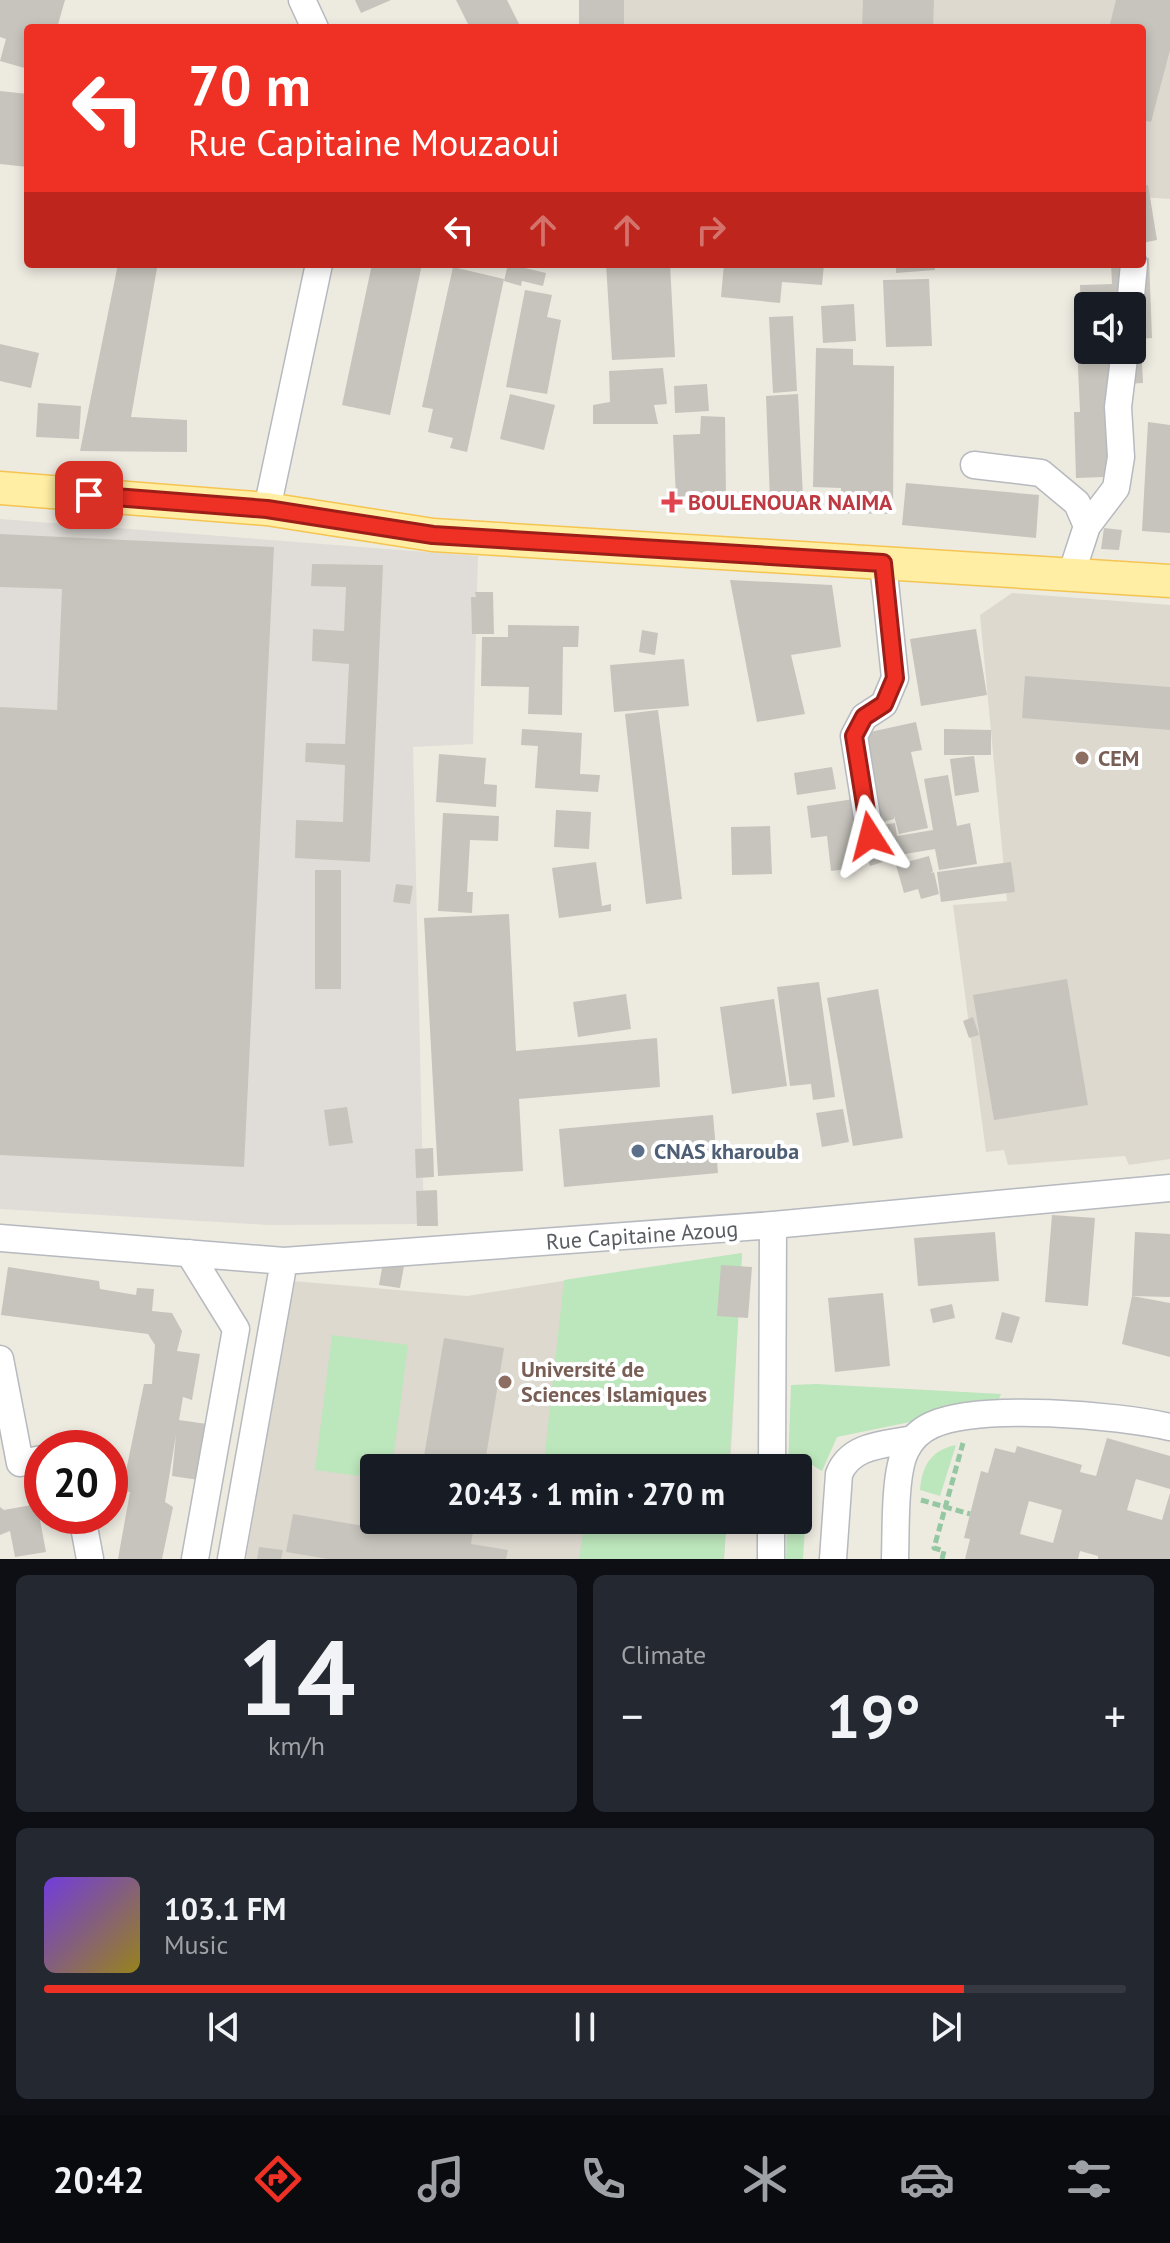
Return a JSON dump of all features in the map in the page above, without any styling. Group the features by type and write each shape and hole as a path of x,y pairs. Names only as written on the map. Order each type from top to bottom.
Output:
{"main road":[{"path":"0,488 267,509 433,535 1170,581"}],"street":[{"path":"302,0 313,24"},
{"path":"267,509 318,268"},
{"path":"1131,292 1134,268"},
{"path":"1071,575 1087,526 1116,488 1121,457 1118,407 1123,364"},
{"path":"974,465 1041,473 1077,503 1087,526"},
{"path":"870,836 854,736 864,717 884,704 895,678 883,563"},
{"name":"Rue Capitaine Azoug","path":"0,1238 284,1261 773,1225 1170,1188"},
{"path":"772,1454 773,1225"},
{"path":"189,1253 236,1329 195,1559"},
{"path":"231,1559 284,1261"},
{"path":"0,1359 20,1463 24,1462"},
{"path":"833,1559 839,1474 843,1464 859,1451 913,1439 934,1424 985,1414 1141,1420 1170,1427"},
{"path":"895,1559 901,1464 913,1439"},
{"path":"85,1534 90,1559"},
{"path":"771,1534 771,1559"}],"path":[{"path":"942,1559 944,1551 934,1548 965,1436"},
{"path":"899,1495 970,1514"}],"shaded area":[{"path":"613,0 1170,0 1170,199 1146,197 1146,24 612,24"},
{"path":"0,519 478,556 473,744 413,747 424,1224 269,1225 0,1209"},
{"name":"CEM","path":"1012,593 1170,605 1170,1159 1129,1165 1125,1156 1008,1165 1004,1150 986,1152 953,905 1007,901 980,615"},
{"name":"Université de Sciences Islamiques","path":"742,1253 731,1454 360,1454 360,1534 726,1534 724,1559 246,1559 293,1281 467,1296"}],"green space":[{"path":"742,1253 730,1454 545,1454 564,1280"},
{"path":"332,1335 408,1345 394,1454 360,1454 360,1476 315,1470"},
{"path":"791,1385 1001,1394 995,1408 983,1407 837,1437 822,1471 812,1465 812,1454 789,1454"},
{"path":"956,1445 940,1496 920,1490 929,1460 947,1447"},
{"path":"583,1534 725,1534 724,1559 579,1559"},
{"path":"787,1534 805,1534 803,1559 786,1559"}],"building":[{"path":"0,0 65,0 58,24 24,24 24,68 0,61 6,39 0,37"},
{"path":"355,0 391,0 361,13"},
{"path":"456,0 507,0 519,24 468,24"},
{"path":"579,0 624,0 624,24 579,24"},
{"path":"863,0 934,0 933,24 862,24"},
{"path":"1116,0 1170,0 1170,50 1151,122 1146,121 1146,24 1110,24"},
{"path":"0,91 24,94 24,167 0,164"},
{"path":"1146,185 1157,240 1146,242"},
{"path":"1146,258 1149,258 1152,338 1146,338 1146,292 1080,292 1080,285 1112,284 1111,268 1146,268"},
{"path":"117,268 157,268 131,417 187,420 187,452 80,451"},
{"path":"371,268 421,268 390,415 342,405"},
{"path":"453,268 504,279 467,452 450,448 453,438 428,432 433,409 422,407"},
{"path":"507,268 546,273 543,286 522,281 521,286 504,281"},
{"path":"606,268 670,268 675,357 612,360"},
{"path":"724,268 824,268 822,285 782,282 780,303 721,297"},
{"path":"896,268 935,270 896,273"},
{"path":"929,279 932,346 886,347 883,280"},
{"path":"525,290 552,295 547,317 561,320 547,394 506,387"},
{"path":"854,304 856,341 823,343 821,306"},
{"path":"793,316 797,391 773,393 769,317"},
{"path":"0,344 39,353 31,388 0,381"},
{"path":"816,348 853,349 853,365 894,366 893,514 840,513 841,488 813,487"},
{"path":"1078,364 1142,364 1143,383 1124,384 1131,476 1076,478 1074,412 1080,412"},
{"path":"663,368 667,404 654,405 658,424 593,424 593,405 610,402 609,371"},
{"path":"707,384 709,411 675,413 674,386"},
{"path":"510,394 555,405 544,450 500,439"},
{"path":"798,394 803,498 770,500 766,396"},
{"path":"38,403 81,406 79,439 36,437"},
{"path":"701,416 725,417 726,498 676,497 673,435 700,434"},
{"path":"1148,422 1170,425 1170,533 1142,531"},
{"path":"906,483 1039,495 1036,538 902,525"},
{"path":"1104,528 1122,530 1119,550 1101,549"},
{"path":"0,534 274,547 244,1167 0,1155 0,707 57,710 62,589 0,587"},
{"path":"312,564 383,565 370,862 295,858 296,820 343,822 345,765 305,762 306,743 345,744 349,664 312,661 313,629 344,631 346,587 311,586"},
{"path":"730,580 832,585 841,647 791,655 805,714 757,722"},
{"path":"475,592 493,592 494,634 472,634 471,597 476,597"},
{"path":"508,625 579,626 578,647 563,647 562,715 528,714 529,687 481,686 482,637 508,637"},
{"path":"976,629 987,695 921,706 910,639"},
{"path":"642,630 658,633 655,655 639,652"},
{"path":"684,659 689,706 614,712 610,665"},
{"path":"1025,676 1170,687 1170,730 1022,718"},
{"path":"658,710 682,899 646,904 625,714"},
{"path":"916,722 922,750 911,752 928,828 899,834 894,816 894,819 879,823 861,734"},
{"path":"522,729 582,733 580,774 600,775 598,792 535,788 538,746 521,745"},
{"path":"944,729 991,730 991,755 944,755"},
{"path":"439,754 486,758 484,784 497,785 496,807 436,802"},
{"path":"974,756 979,792 955,796 950,759"},
{"path":"832,767 836,789 797,795 794,773"},
{"path":"948,775 957,826 970,823 977,864 939,870 935,849 887,857 882,825 895,823 897,836 933,830 924,779"},
{"path":"854,799 863,867 831,871 827,836 811,838 807,806"},
{"path":"556,810 591,812 589,849 554,847"},
{"path":"443,813 499,816 498,841 470,840 467,892 473,892 472,913 438,911"},
{"path":"770,826 772,874 732,875 731,827"},
{"path":"878,845 883,862 870,866 864,849"},
{"path":"929,856 939,894 921,899 918,889 904,893 896,865"},
{"path":"596,862 602,906 611,904 611,911 559,918 552,868"},
{"path":"1011,862 1015,892 941,902 937,872"},
{"path":"315,870 341,870 341,989 315,989"},
{"path":"396,884 413,886 410,904 393,902"},
{"path":"509,914 516,1051 657,1038 660,1087 519,1099 523,1171 438,1176 424,918"},
{"path":"1067,979 1088,1105 994,1120 973,995"},
{"path":"819,982 835,1097 813,1100 811,1084 790,1086 777,987"},
{"path":"878,989 903,1138 853,1146 827,998"},
{"path":"626,994 631,1029 578,1037 573,1002"},
{"path":"774,999 787,1086 732,1094 720,1007"},
{"path":"973,1017 979,1035 969,1038 963,1021"},
{"path":"347,1107 353,1143 329,1146 324,1110"},
{"path":"843,1109 849,1142 822,1147 816,1113"},
{"name":"CNAS kharouba","path":"713,1115 718,1173 564,1187 559,1129"},
{"path":"433,1148 434,1177 416,1178 415,1149"},
{"path":"437,1190 438,1226 417,1226 416,1191"},
{"path":"1052,1215 1095,1218 1088,1306 1045,1302"},
{"path":"995,1232 999,1281 918,1286 914,1238"},
{"path":"1135,1232 1170,1234 1170,1297 1132,1296"},
{"path":"383,1263 404,1266 400,1288 379,1285"},
{"path":"721,1265 752,1267 748,1318 717,1316"},
{"path":"8,1267 99,1281 100,1289 136,1295 137,1288 154,1289 152,1311 172,1313 182,1331 177,1351 200,1354 192,1400 183,1397 179,1420 214,1425 206,1481 172,1476 176,1435 165,1502 173,1507 162,1559 118,1559 122,1534 128,1534 128,1461 144,1384 152,1384 155,1345 148,1334 1,1315"},
{"path":"883,1293 890,1366 835,1372 828,1298"},
{"path":"1132,1296 1170,1303 1170,1357 1122,1344"},
{"path":"952,1304 955,1318 933,1323 930,1309"},
{"path":"1002,1312 1020,1317 1012,1343 995,1339"},
{"path":"444,1338 504,1348 486,1454 424,1454"},
{"path":"1107,1438 1170,1456 1170,1489 1136,1479 1127,1510 1162,1520 1170,1493 1170,1559 1098,1559 1098,1556 1080,1551 1078,1559 965,1559 970,1539 964,1538 981,1471 988,1473 995,1448 1015,1453 1017,1446 1082,1465 1080,1472 1096,1476","holes":["1029,1501 1062,1510 1053,1543 1020,1534"]},
{"path":"24,1506 24,1534 43,1534 46,1552 15,1557 10,1531 0,1535 0,1507 4,1510"},
{"path":"293,1514 360,1525 360,1534 473,1534 471,1544 508,1550 506,1559 328,1559 286,1552"},
{"path":"259,1547 283,1550 281,1559 257,1559"}],"place":[{"name":"BOULENOUAR NAIMA","path":"672,502"},
{"name":"CEM","path":"1082,758"},
{"name":"CNAS kharouba","path":"638,1151"},
{"name":"Université de Sciences Islamiques","path":"505,1382"}],"route":[{"path":"89,495 267,509 433,535 883,563 895,678 884,704 864,717 854,736 870,836"}]}
